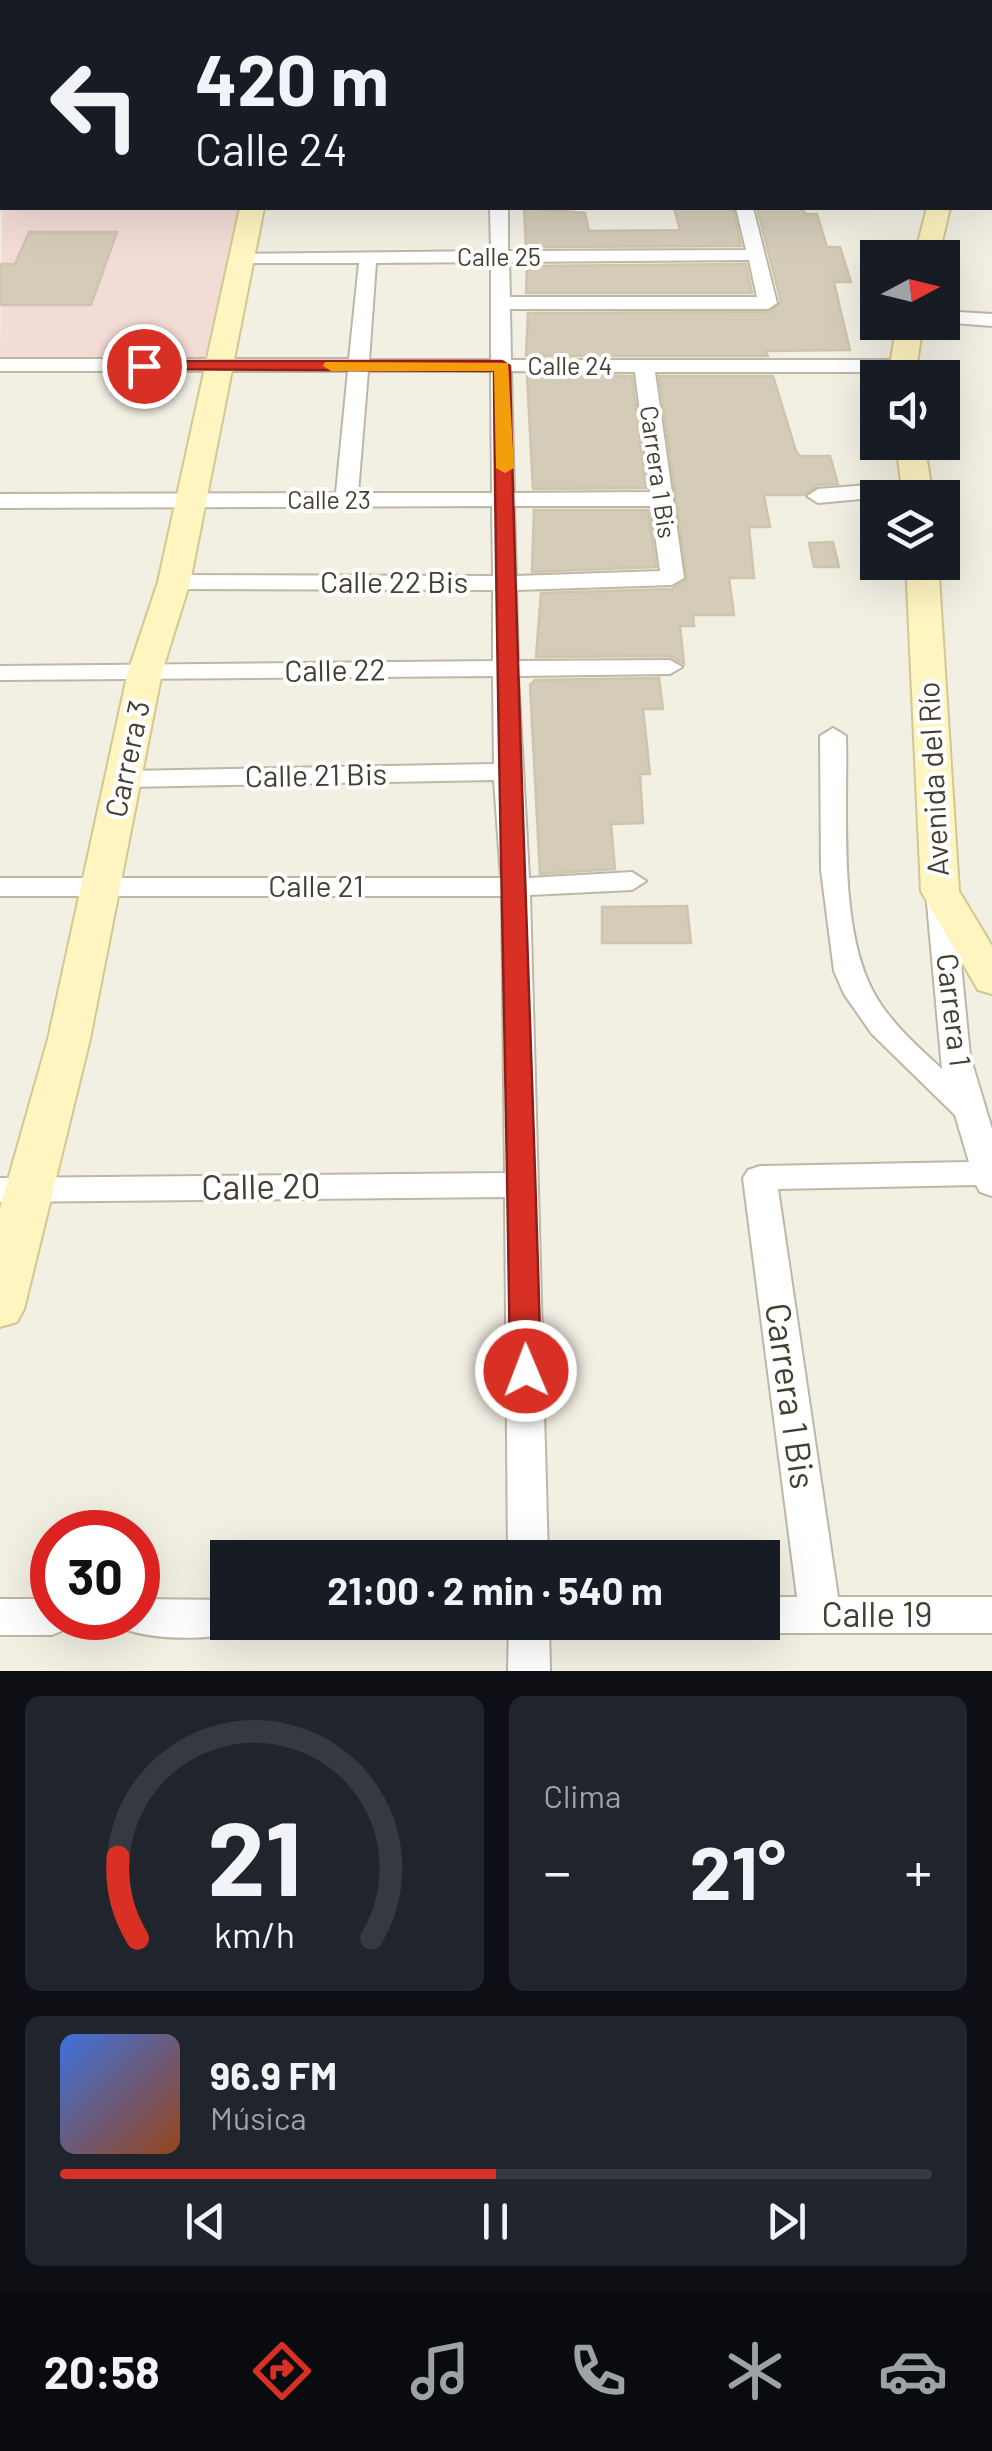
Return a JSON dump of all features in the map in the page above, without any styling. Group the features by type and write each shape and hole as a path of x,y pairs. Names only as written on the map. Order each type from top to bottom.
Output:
{"street":[{"name":"Carrera 3","path":"0,1309 13,1190 69,1039 126,779 145,672 174,582 188,500 252,210"},
{"path":"500,210 507,772 516,887 528,1540"},
{"path":"501,304 768,303 746,210"},
{"path":"930,240 938,210"},
{"name":"Calle 25","path":"241,258 757,255"},
{"path":"346,500 368,258"},
{"name":"Calle 24","path":"0,365 644,366 860,371"},
{"name":"Carrera 1 Bis","path":"644,366 658,499 674,577"},
{"path":"818,496 860,495"},
{"name":"Calle 23","path":"0,501 658,499"},
{"name":"Calle 22 Bis","path":"174,582 506,583 674,577"},
{"name":"Avenida del Río","path":"923,580 940,892 992,981"},
{"name":"Calle 22","path":"0,673 670,667"},
{"path":"833,736 839,918 857,992 908,1056 970,1110"},
{"name":"Calle 21 Bis","path":"126,779 507,772"},
{"name":"Calle 21","path":"0,887 516,887 632,881"},
{"name":"Carrera 1","path":"940,892 954,1056 991,1179"},
{"name":"Carrera 1 Bis","path":"820,1614 760,1178 991,1179"},
{"name":"Calle 20","path":"13,1190 523,1184"},
{"name":"Calle 19","path":"780,1615 992,1615"},
{"path":"0,1617 30,1617"},
{"path":"160,1618 210,1618"},
{"path":"529,1640 529,1671"}],"shaded area":[{"path":"2,210 252,210 216,366 0,365"}],"building":[{"path":"524,210 585,213 589,231 680,230 675,210 733,210 741,246 526,247"},
{"path":"758,210 804,210 805,214 817,214 827,247 840,247 851,282 834,282 850,350 766,351 768,356 526,356 528,313 770,312 781,302"},
{"path":"29,232 117,232 91,305 0,305 0,264 15,264"},
{"path":"746,264 752,293 526,293 527,266"},
{"path":"527,375 632,376 646,488 533,489"},
{"path":"659,376 773,376 796,451 800,456 830,456 838,484 818,485 803,495 764,495 770,527 749,527 754,578 729,578 734,615 693,615 694,626 680,626 684,664 670,656 536,657 541,593 672,589 687,580"},
{"path":"534,510 648,510 656,567 532,572"},
{"path":"833,542 839,567 814,567 809,543"},
{"path":"659,678 663,709 643,709 650,774 640,774 643,823 611,824 615,869 540,874 530,685 535,680"},
{"path":"687,906 691,943 602,943 602,907"}],"slow traffic":[{"path":"331,366 502,366 505,468"}],"route":[{"path":"144,366 502,366 507,772 516,887 526,1371"}]}
